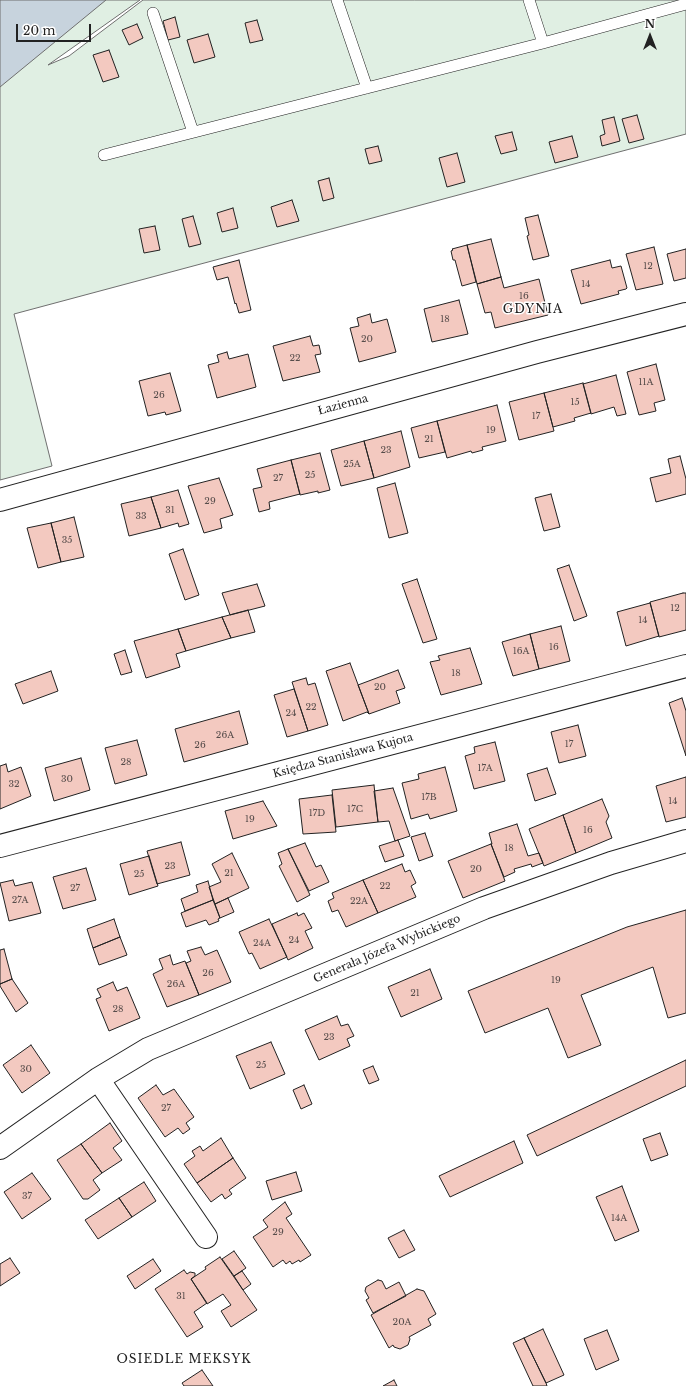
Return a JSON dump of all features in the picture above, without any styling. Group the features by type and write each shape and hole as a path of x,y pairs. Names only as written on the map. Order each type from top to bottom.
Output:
{"street":[{"name":"Łazienna","path":"0,500 537,352 686,314"},
{"name":"Księdza Stanisława Kujota","path":"0,846 686,666"},
{"name":"Generała Józefa Wybickiego","path":"0,1148 98,1079 148,1049 477,911 611,863 686,841"},
{"path":"98,1079 206,1237"}],"lane":[{"path":"338,0 367,88"},
{"path":"529,0 543,43"},
{"path":"104,155 543,43 686,4"},
{"path":"153,13 193,132"}],"green space":[{"path":"0,0 140,0 48,65 69,56 143,0 686,0 686,134 14,314 52,466 0,480"}],"shaded area":[{"path":"0,0 106,0 0,87"}],"building":[{"path":"175,17 180,37 168,40 163,21"},
{"path":"257,20 263,40 250,43 245,23"},
{"path":"137,24 143,38 129,45 122,30"},
{"path":"208,34 215,57 194,63 187,40"},
{"path":"109,50 119,77 103,82 93,55"},
{"path":"637,115 644,139 629,143 622,119"},
{"path":"614,117 620,141 602,146 600,136 605,134 602,120"},
{"path":"512,132 517,150 501,154 495,136"},
{"path":"572,136 578,157 555,163 549,142"},
{"path":"378,146 382,161 369,164 365,149"},
{"path":"457,153 465,182 447,187 439,158"},
{"path":"329,178 334,198 323,201 318,181"},
{"path":"292,200 299,221 277,227 271,207"},
{"path":"233,208 238,228 222,232 217,213"},
{"path":"538,215 549,256 533,260 527,236 529,235 525,218"},
{"path":"193,216 201,244 189,247 182,219"},
{"path":"155,226 160,250 144,253 139,229"},
{"path":"491,239 501,277 477,284 467,245"},
{"path":"467,245 476,282 462,286 451,251 453,250 452,249"},
{"path":"654,247 663,284 636,290 626,254"},
{"path":"686,249 686,278 674,281 667,254"},
{"path":"239,260 251,310 239,313 228,277 217,280 213,267"},
{"path":"610,260 612,268 621,266 627,288 618,291 619,294 581,304 571,270"},
{"path":"501,277 504,288 539,279 548,315 495,328 491,312 485,313 477,284"},
{"path":"459,300 468,334 432,342 424,309"},
{"path":"370,314 372,323 387,319 396,352 359,362 350,328 359,326 357,318"},
{"path":"310,336 313,346 319,345 321,354 315,355 320,372 283,381 273,346"},
{"path":"227,352 229,359 248,354 256,387 217,398 208,365 219,362 217,355"},
{"path":"656,364 665,400 654,403 656,411 639,415 627,372"},
{"path":"170,373 181,411 166,415 165,412 148,416 139,381"},
{"path":"616,375 626,414 617,416 614,407 591,414 583,384"},
{"path":"583,383 591,413 574,418 575,421 553,427 544,393"},
{"path":"544,393 554,431 519,440 509,402"},
{"path":"497,405 506,441 482,447 483,450 472,453 471,451 447,458 437,421"},
{"path":"437,421 445,452 419,458 411,428"},
{"path":"401,431 410,467 374,478 364,441"},
{"path":"364,441 374,478 341,486 331,450"},
{"path":"320,453 330,490 300,495 291,460"},
{"path":"680,456 686,479 686,494 656,502 650,478 671,473 668,459"},
{"path":"291,460 300,494 269,502 270,509 259,512 253,489 262,487 257,469"},
{"path":"219,478 233,515 220,519 222,528 204,533 188,486"},
{"path":"395,483 408,533 389,538 377,488"},
{"path":"178,490 189,524 179,527 178,523 161,528 151,497"},
{"path":"551,494 560,527 544,531 535,498"},
{"path":"151,497 161,528 129,536 121,504"},
{"path":"74,517 84,557 61,562 51,523"},
{"path":"51,523 61,562 38,568 27,528"},
{"path":"183,549 199,595 185,600 169,554"},
{"path":"569,565 587,616 574,621 557,569"},
{"path":"417,579 437,639 423,643 402,584"},
{"path":"257,584 265,606 230,615 222,593"},
{"path":"686,593 686,630 659,637 650,602"},
{"path":"650,603 659,636 626,646 617,612"},
{"path":"248,610 255,632 231,638 222,617"},
{"path":"222,617 231,638 186,651 178,629"},
{"path":"561,626 570,661 539,669 530,634"},
{"path":"178,629 186,651 176,654 180,667 146,678 134,641"},
{"path":"530,634 539,669 513,676 502,642"},
{"path":"470,648 482,684 441,695 430,662 440,660 438,656"},
{"path":"125,650 132,672 121,675 114,654"},
{"path":"350,663 369,714 367,712 343,721 326,671"},
{"path":"398,670 405,688 396,691 400,703 369,714 358,685"},
{"path":"51,671 58,691 23,704 15,684"},
{"path":"306,678 308,685 315,683 328,725 308,731 292,682"},
{"path":"294,689 308,731 287,737 274,695"},
{"path":"682,698 686,711 686,756 669,703"},
{"path":"239,711 248,744 184,762 175,729"},
{"path":"578,725 586,756 559,763 551,732"},
{"path":"137,740 147,775 115,784 105,748"},
{"path":"495,742 505,781 474,789 465,756 475,753 474,747"},
{"path":"81,758 90,790 54,801 45,768"},
{"path":"6,764 8,772 21,767 31,796 0,809 0,766"},
{"path":"445,767 457,811 430,819 428,814 411,819 402,783 419,779 418,774"},
{"path":"547,768 556,794 535,801 527,774"},
{"path":"686,777 686,817 666,822 656,786"},
{"path":"374,785 378,822 336,827 332,790"},
{"path":"393,788 410,836 395,841 389,821 378,822 374,791"},
{"path":"332,795 336,832 303,834 299,799"},
{"path":"602,799 609,816 606,822 612,838 576,853 563,815"},
{"path":"263,801 277,826 233,839 225,811"},
{"path":"563,815 576,853 544,866 529,829"},
{"path":"517,824 528,856 539,853 543,863 532,867 531,864 514,869 515,872 504,877 491,844 489,833"},
{"path":"425,833 433,856 419,861 411,837"},
{"path":"398,840 404,856 385,862 379,846"},
{"path":"181,842 190,875 157,884 147,851"},
{"path":"305,843 316,867 321,865 329,882 309,891 288,849"},
{"path":"491,844 505,881 463,898 448,861"},
{"path":"288,849 310,895 297,902 279,866 282,864 278,853"},
{"path":"232,853 249,888 215,904 209,887 221,882 212,864"},
{"path":"149,856 158,886 129,895 120,864"},
{"path":"402,864 405,872 410,870 416,883 411,886 416,897 378,913 363,880"},
{"path":"86,868 96,900 63,909 53,877"},
{"path":"13,880 15,886 32,882 41,913 9,921 0,883"},
{"path":"363,880 378,913 346,927 338,910 332,912 328,901 334,898 332,893"},
{"path":"208,881 213,900 185,911 181,899 198,892 196,885"},
{"path":"228,898 234,912 220,918 215,904"},
{"path":"213,900 220,918 218,919 219,921 209,925 206,920 186,927 181,913"},
{"path":"686,910 686,1013 668,1018 653,967 581,995 601,1045 568,1058 548,1008 485,1033 468,991 627,927"},
{"path":"297,913 298,916 304,913 312,928 305,931 313,948 288,960 272,924"},
{"path":"114,919 120,937 93,948 87,929"},
{"path":"269,919 287,957 260,969 252,953 249,954 239,932"},
{"path":"120,937 127,955 99,965 93,948"},
{"path":"201,947 205,955 217,950 231,982 199,995 186,963 191,961 187,951"},
{"path":"4,949 12,979 0,984 0,950"},
{"path":"170,955 173,965 185,961 199,995 167,1007 153,974 163,969 159,959"},
{"path":"430,969 442,999 401,1017 388,987"},
{"path":"12,979 28,1003 16,1012 0,986 0,984"},
{"path":"113,982 117,991 127,987 140,1018 109,1031 96,999 101,997 97,989"},
{"path":"337,1016 341,1026 348,1024 354,1036 347,1039 350,1046 319,1060 305,1030"},
{"path":"271,1042 285,1074 250,1089 236,1056"},
{"path":"31,1045 50,1073 22,1093 3,1065"},
{"path":"686,1060 686,1086 537,1156 527,1135"},
{"path":"373,1066 379,1080 369,1084 363,1070"},
{"path":"156,1085 163,1095 174,1089 194,1117 186,1123 190,1129 183,1134 178,1128 165,1137 138,1098"},
{"path":"304,1085 312,1104 301,1109 293,1090"},
{"path":"110,1123 122,1141 113,1148 122,1160 102,1173 81,1144"},
{"path":"660,1133 668,1155 651,1161 643,1139"},
{"path":"221,1138 233,1158 197,1183 184,1164 195,1156 192,1151 200,1146 203,1151"},
{"path":"514,1141 523,1163 450,1197 439,1176"},
{"path":"81,1144 102,1173 93,1180 100,1190 88,1199 83,1199 57,1160"},
{"path":"233,1158 246,1178 229,1190 232,1194 225,1199 222,1194 211,1202 197,1183"},
{"path":"296,1172 302,1191 272,1200 266,1181"},
{"path":"32,1173 51,1199 22,1219 4,1192"},
{"path":"144,1182 156,1201 132,1217 119,1198"},
{"path":"622,1186 639,1231 615,1241 596,1197"},
{"path":"119,1198 132,1217 98,1239 85,1220"},
{"path":"285,1202 292,1214 286,1218 311,1255 300,1262 299,1260 292,1264 290,1261 286,1264 283,1260 273,1267 253,1237 268,1227 263,1220"},
{"path":"404,1230 415,1250 399,1258 388,1238"},
{"path":"234,1251 246,1268 234,1276 222,1259"},
{"path":"220,1257 257,1310 231,1327 221,1311 231,1305 223,1294 207,1304 191,1279"},
{"path":"10,1258 20,1273 0,1286 0,1264"},
{"path":"153,1259 161,1271 135,1289 127,1276"},
{"path":"184,1270 187,1274 190,1272 195,1273 195,1276 191,1279 207,1303 194,1312 203,1327 187,1337 155,1289"},
{"path":"242,1271 251,1284 243,1290 234,1276"},
{"path":"378,1280 382,1281 386,1289 399,1282 406,1296 373,1313 366,1300 369,1298 365,1291 366,1287"},
{"path":"417,1289 424,1291 436,1314 428,1319 431,1325 409,1337 410,1339 408,1345 400,1349 394,1347 393,1345 389,1348 371,1315"},
{"path":"543,1329 564,1375 546,1383 524,1338"},
{"path":"607,1330 619,1360 596,1370 584,1339"},
{"path":"524,1338 547,1386 533,1386 513,1343"},
{"path":"202,1370 213,1386 184,1386 182,1383"},
{"path":"394,1380 397,1386 383,1386"}],"district":[{"name":"GDYNIA","path":"533,310"},
{"name":"OSIEDLE MEKSYK","path":"184,1360"}]}
